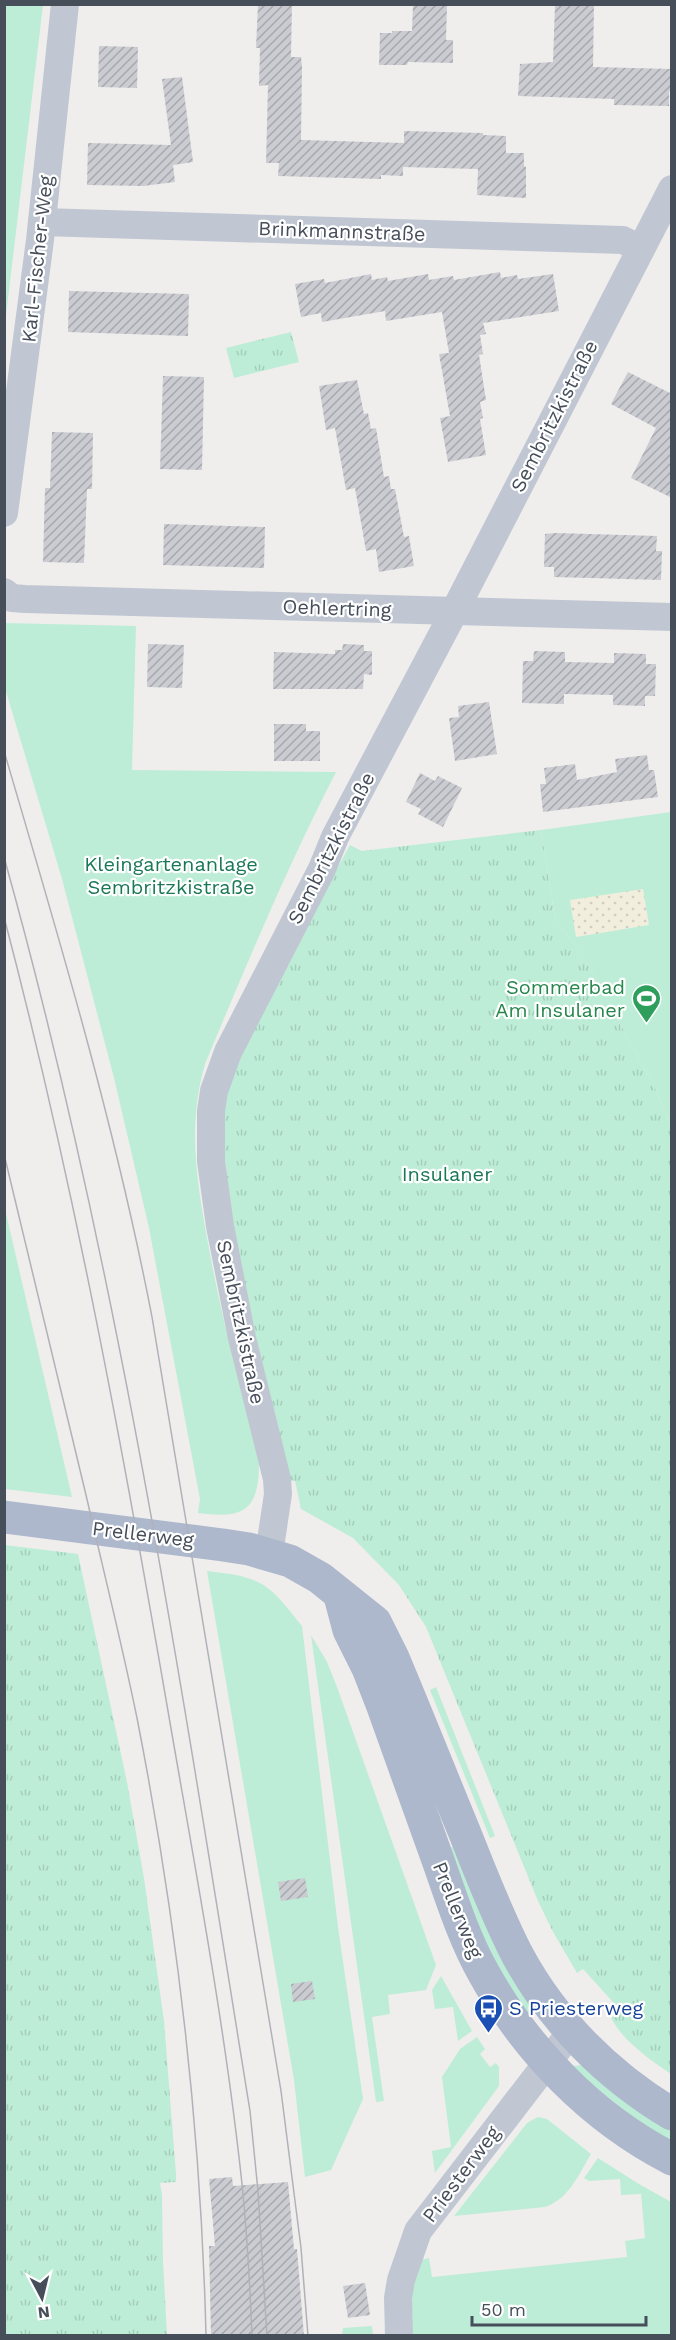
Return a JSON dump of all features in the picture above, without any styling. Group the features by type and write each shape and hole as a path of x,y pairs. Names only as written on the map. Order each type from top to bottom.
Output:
{"main road":[{"name":"Prellerweg","path":"4,1517 224,1545 269,1554 304,1568 320,1578 375,1622 385,1640 501,1921 529,1975 571,2032 596,2057 631,2087 672,2114"},
{"name":"Prellerweg","path":"340,1596 349,1630 368,1668 473,1952 510,2015 547,2062 573,2089 612,2121 672,2159"}],"street":[{"name":"Karl-Fischer-Weg","path":"4,513 42,222 65,4"},
{"name":"Sembritzkistraße","path":"269,1554 278,1494 277,1479 242,1338 220,1226 210,1136 214,1091 219,1072 322,869 340,826 454,612 672,189"},
{"name":"Brinkmannstraße","path":"42,222 623,240 640,249"},
{"name":"Oehlertring","path":"4,592 12,598 25,599 672,617"},
{"name":"Priesterweg","path":"399,2336 400,2280 418,2231 571,2032"}],"green space":[{"path":"4,5 43,5 5,324"},
{"path":"291,332 299,362 234,378 226,348"},
{"name":"Kleingartenanlage Sembritzkistraße","path":"4,623 136,626 132,770 336,772 284,880 205,1064 199,1088 195,1136 198,1182 215,1280 259,1462 256,1491 252,1501 238,1512 214,1515 198,1513 200,1499 149,1228 114,1078 62,879 5,688"},
{"name":"Sommerbad Am Insulaner","path":"671,812 671,1126 655,1088 586,961 555,918 541,830"},
{"name":"Insulaner","path":"541,830 555,918 586,961 655,1088 671,1126 671,2074 646,2056 616,2027 611,2018 621,2011 583,1969 577,1973 553,1932 538,1901 426,1627 399,1585 353,1538 301,1509 295,1481 287,1480 241,1293 220,1118 239,1049 350,845 362,851"},
{"path":"5,1209 72,1497 5,1489"},
{"path":"5,1545 78,1554 127,1782 144,1878 164,2021 176,2174 176,2182 160,2183 167,2335 5,2335"},
{"path":"207,1571 241,1576 263,1585 281,1600 302,1626 338,1927 363,2099 331,2170 305,2177 294,2080"},
{"path":"311,1635 327,1662 337,1687 436,1965 426,1990 388,1995 390,2014 372,2017 384,2101 376,2102"},
{"path":"436,1687 495,1836 490,1838 430,1690"},
{"path":"456,1845 537,2010 530,2019 496,1970 447,1849"},
{"path":"441,1976 472,2031 458,2041 453,2007 435,2009 432,1990"},
{"path":"477,2037 485,2049 480,2054 490,2067 496,2063 499,2067 499,2086 435,2173 432,2151 451,2147 442,2077 460,2049"},
{"path":"585,2065 671,2129 671,2144 655,2135 569,2066"},
{"path":"538,2117 547,2119 591,2154 567,2192 545,2207 454,2216 527,2123"},
{"path":"598,2158 671,2202 671,2335 409,2336 407,2308 417,2261 429,2258 432,2277 627,2257 625,2241 645,2238 641,2194 621,2195 620,2179 589,2181 584,2178"},
{"path":"372,2326 373,2335 342,2335 343,2328"}],"sand":[{"path":"643,889 649,925 576,937 570,900"}],"building":[{"path":"258,4 292,4 291,57 301,57 302,67 301,140 404,143 404,131 483,133 483,135 506,136 506,153 524,153 526,198 477,195 478,169 403,167 403,176 381,175 381,179 278,176 279,163 266,163 268,85 259,86 260,48 256,48"},
{"path":"413,4 447,4 446,40 453,40 453,63 408,62 407,65 379,65 380,33 412,31"},
{"path":"555,4 594,4 593,67 672,69 669,106 614,105 614,99 518,96 520,64 553,62"},
{"path":"99,46 138,47 137,88 98,87"},
{"path":"182,77 193,162 173,165 175,182 143,186 87,185 88,143 171,145 162,79"},
{"path":"500,272 501,278 517,275 518,279 553,274 559,311 483,323 486,334 480,335 483,354 479,355 486,400 480,402 483,418 480,419 486,455 448,462 440,418 450,416 439,354 449,353 442,312 386,321 385,311 322,322 321,313 301,317 295,284 324,279 325,283 371,274 372,280 387,277 388,281 428,274 429,280 453,276 454,280"},
{"path":"69,291 189,294 188,336 68,332"},
{"path":"628,372 672,394 672,498 631,478 656,428 611,404"},
{"path":"163,376 204,377 202,470 160,469"},
{"path":"357,380 364,414 368,413 371,429 376,428 384,477 389,476 391,489 395,489 404,537 409,536 414,566 379,572 376,549 366,551 355,488 346,490 335,428 326,430 319,386"},
{"path":"52,432 93,433 92,489 87,489 84,563 43,562 45,488 50,488"},
{"path":"164,524 265,527 264,568 163,565"},
{"path":"545,534 657,536 656,551 662,551 661,580 554,577 554,567 544,567"},
{"path":"148,644 184,645 182,688 147,687"},
{"path":"343,644 364,645 364,651 372,651 372,675 364,674 363,689 273,689 274,652 335,654 335,650 342,650"},
{"path":"534,651 565,652 565,662 614,663 614,653 646,654 646,664 656,664 655,696 645,696 645,706 613,705 613,695 564,694 564,704 522,703 523,661 533,661"},
{"path":"489,702 497,754 455,761 449,718 459,717 458,706"},
{"path":"274,724 306,724 306,731 320,731 320,761 274,761"},
{"path":"647,755 649,770 654,770 658,797 543,812 540,784 546,784 544,768 575,764 577,780 617,772 615,759"},
{"path":"420,773 435,781 438,776 462,788 443,827 418,814 421,809 406,802"},
{"path":"305,1878 308,1897 281,1901 278,1882"},
{"path":"312,1981 315,1999 293,2002 291,1984"},
{"path":"232,2177 233,2186 288,2182 294,2249 297,2249 304,2336 211,2336 209,2246 215,2246 209,2179"},
{"path":"365,2283 370,2315 348,2318 343,2286"}],"tram line":[{"path":"4,751 103,1103 152,1317 281,2091 301,2248 308,2336"},
{"path":"4,857 45,1012 81,1167 145,1481 173,1638 250,2111 258,2191 267,2336"},
{"path":"4,917 52,1114 95,1312 151,1611 227,2065 244,2203 252,2336"},
{"path":"4,1154 119,1634 151,1795 175,1949 193,2103 206,2336"}],"place":[{"name":"Sommerbad Am Insulaner","path":"646,1024"},
{"name":"S Priesterweg","path":"488,2034"}]}
